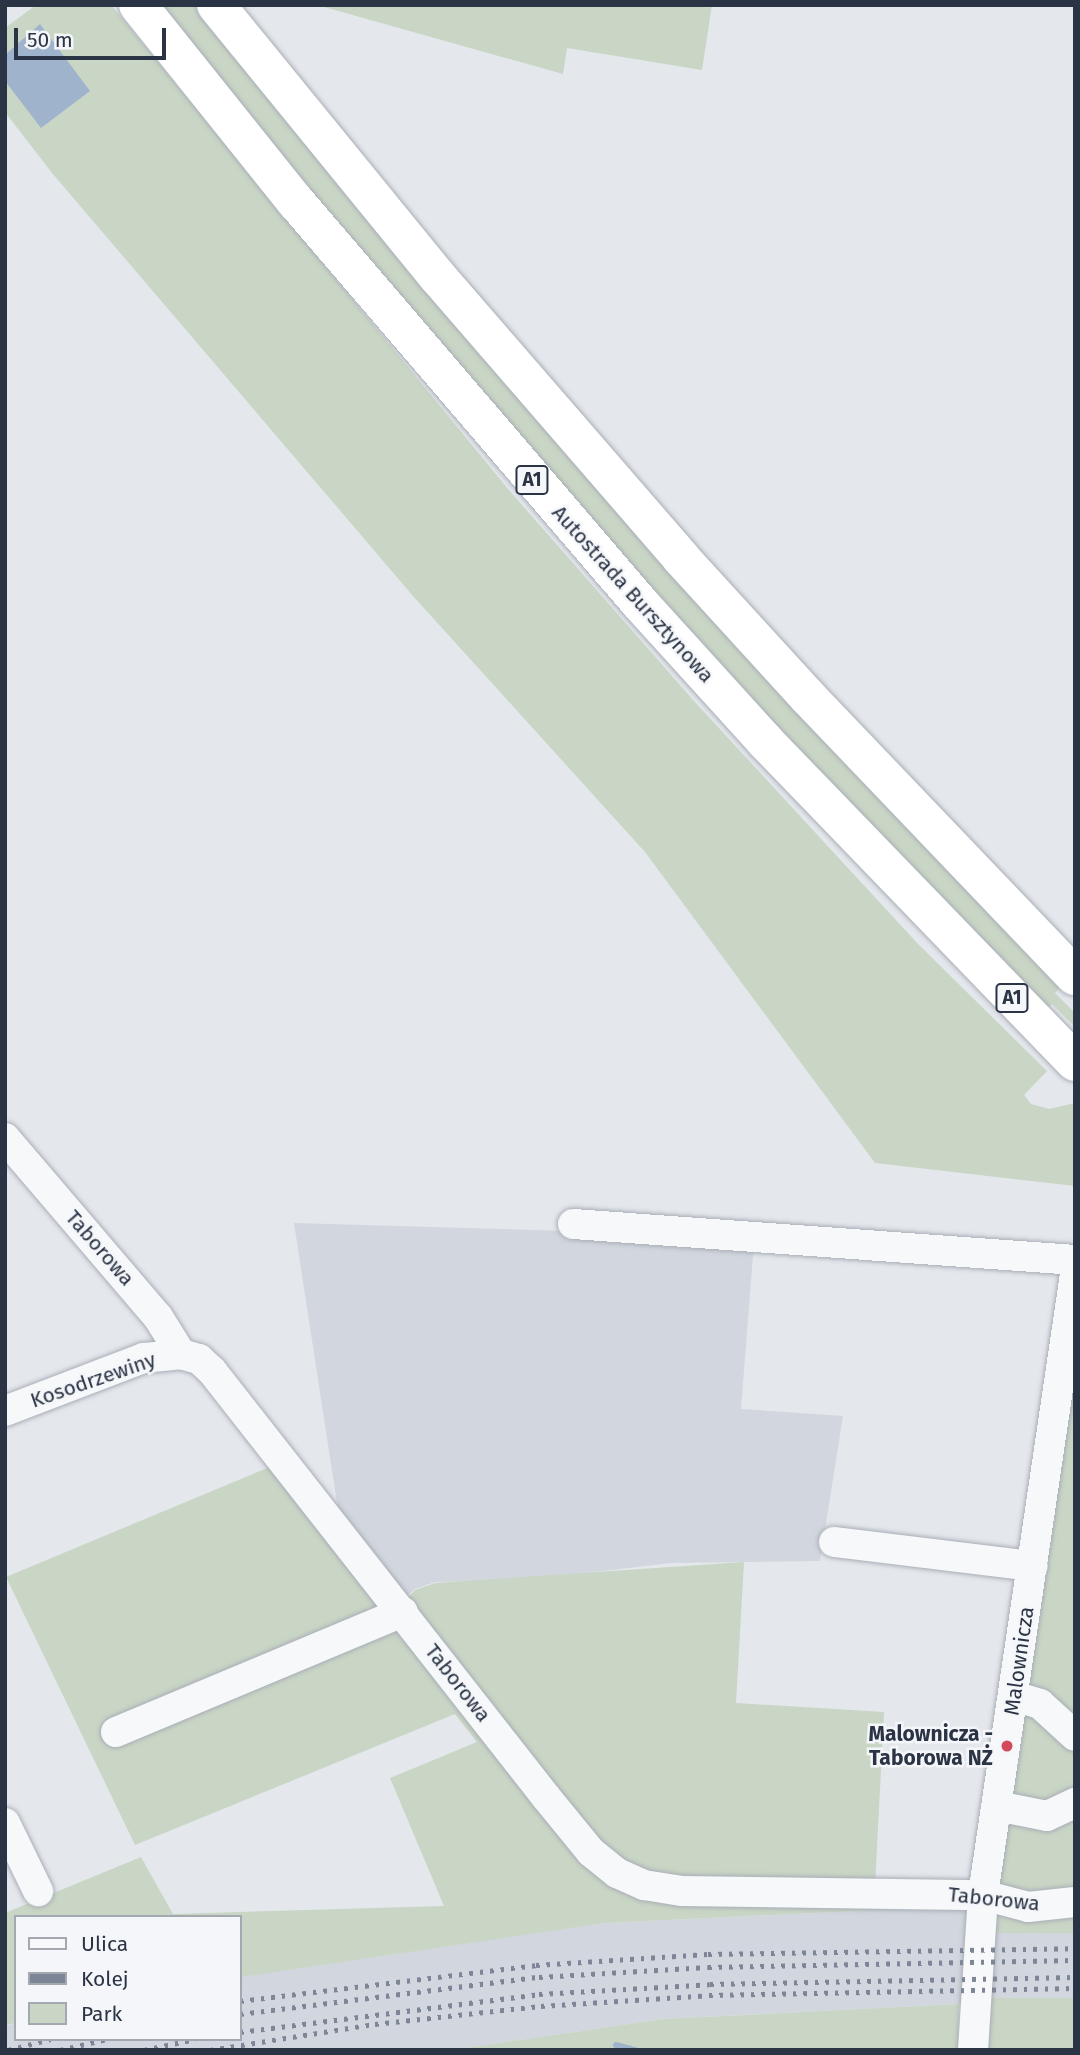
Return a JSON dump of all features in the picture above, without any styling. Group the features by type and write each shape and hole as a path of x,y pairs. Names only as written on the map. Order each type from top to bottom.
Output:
{"highway":[{"name":"Autostrada Bursztynowa","path":"138,5 296,202 630,592 829,808 1075,1062"},
{"path":"216,5 437,276 681,558 808,697 1075,976"}],"street":[{"name":"Taborowa","path":"5,1138 158,1317 181,1353 199,1359 212,1371 591,1852 628,1880 684,1891 984,1895 1028,1907 1075,1902"},
{"path":"573,1224 1075,1260"},
{"name":"Malownicza","path":"973,2050 984,1895 1075,1274"},
{"name":"Kosodrzewiny","path":"5,1411 144,1358 181,1353"},
{"path":"834,1542 1033,1566"},
{"path":"116,1732 403,1612"},
{"path":"1014,1696 1058,1716 1075,1736"},
{"path":"997,1806 1047,1816 1075,1803"},
{"path":"5,1823 38,1891"}],"shaded area":[{"path":"294,1223 566,1231 754,1243 741,1409 843,1416 820,1561 671,1563 535,1579 435,1582 415,1589 397,1605 341,1529"},
{"path":"958,1906 1075,1932 1075,1998 663,2019 452,2050 5,2050 5,2026 14,2024 14,2041 242,2041 242,1977 329,1961 605,1923"}],"green space":[{"path":"36,5 111,5 508,489 693,700 918,944 1047,1071 1024,1095 1031,1104 1049,1109 1075,1103 1075,1186 875,1163 645,852 413,596 52,173 5,112 5,28"},
{"path":"155,5 200,5 1063,984 1055,993 1075,1013 1075,1027 1052,1004 1042,1013 618,559"},
{"path":"317,5 712,5 702,70 567,48 563,74"},
{"path":"1075,1341 1075,1896 995,1894"},
{"path":"272,1466 598,1873 958,1906 605,1923 242,1977 242,1915 14,1915 14,2023 5,2025 5,1913 141,1857 173,1914 444,1906 390,1778 477,1742 455,1714 135,1845 6,1577"},
{"path":"744,1562 736,1703 884,1712 875,1886 674,1884 614,1860 407,1599 415,1590 435,1583"},
{"path":"993,1908 1075,1908 1075,1933 993,1933"},
{"path":"985,1998 1075,1998 1075,2050 985,2050"},
{"path":"959,2004 958,2050 452,2050 663,2019"}],"water":[{"path":"40,24 90,91 41,128 5,81 5,55"}],"waterway":[{"path":"616,2045 635,2050"}],"railway":[{"path":"242,2001 536,1965 708,1954 1075,1948"},
{"path":"242,2014 539,1977 708,1967 1075,1960"},
{"path":"242,2032 539,1994 710,1984 1075,1977"},
{"path":"210,2050 375,2024 541,2006 709,1995 1075,1988"},
{"path":"8,2050 43,2041"},
{"path":"60,2050 98,2041"},
{"path":"144,2050 187,2041"}],"place":[{"name":"Malownicza - Taborowa NŻ","path":"1007,1746"}]}
